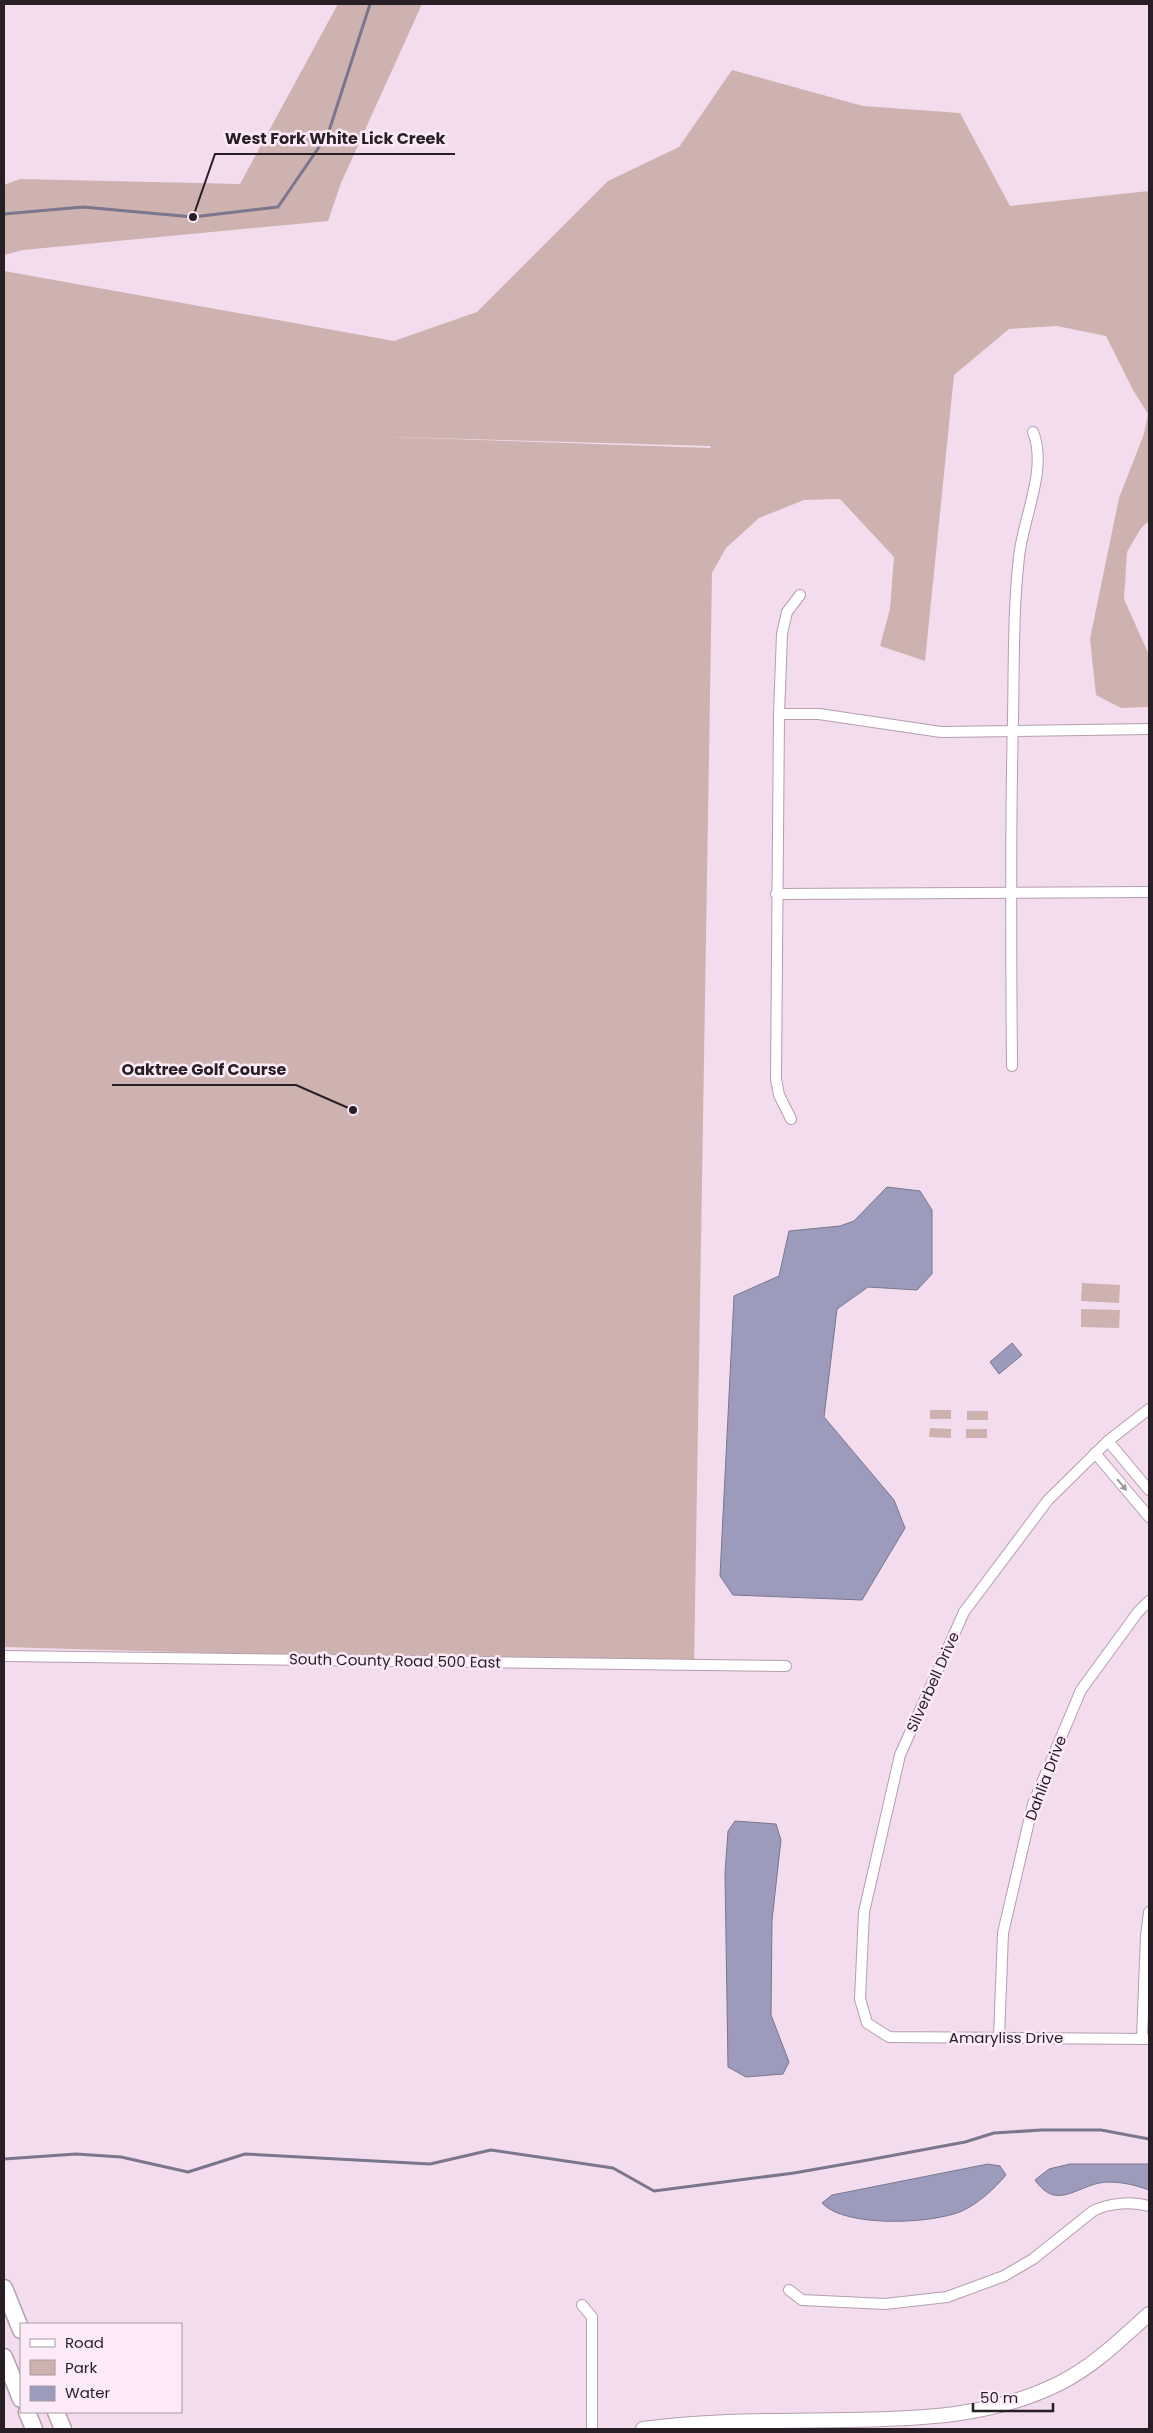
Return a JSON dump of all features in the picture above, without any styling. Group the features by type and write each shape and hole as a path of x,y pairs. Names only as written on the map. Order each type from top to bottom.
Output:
{"main road":[{"path":"4,2288 20,2328"},
{"path":"4,2357 20,2397"},
{"path":"27,2413 34,2429"},
{"path":"56,2413 63,2429"}],"street":[{"path":"1012,1066 1011,894 1017,570 1021,539 1039,465 1038,445 1033,432"},
{"path":"791,1119 779,1095 776,1079 776,894 779,714 782,634 787,612 800,595"},
{"path":"779,714 819,714 941,732 1149,729"},
{"path":"776,894 1080,894 1149,892"},
{"name":"Silverbell Drive","path":"867,2023 860,1999 864,1912 900,1755 964,1612 1048,1500 1095,1452 1149,1408"},
{"path":"1108,1441 1149,1490"},
{"path":"1095,1452 1149,1517"},
{"name":"Dahlia Drive","path":"999,2038 1003,1933 1032,1804 1082,1690 1138,1612 1149,1601"},
{"name":"South County Road 500 East","path":"4,1656 786,1666"},
{"path":"1146,2039 1146,1936 1149,1912"},
{"name":"Amaryliss Drive","path":"867,2023 889,2037 1146,2039"},
{"path":"789,2290 802,2300 885,2304 947,2297 1004,2276 1033,2259 1093,2211 1103,2206 1136,2202 1149,2206"},
{"path":"1136,2202 1149,2215"},
{"path":"582,2305 592,2317 592,2429"},
{"path":"643,2429 685,2424 897,2420 944,2417 982,2410 1023,2398 1060,2383 1106,2354 1149,2314"}],"green space":[{"path":"338,4 422,4 341,183 328,221 23,250 4,255 4,185 20,179 240,184"},
{"path":"732,70 863,106 960,113 1010,206 1149,191 1149,521 1141,528 1127,552 1124,599 1149,655 1149,707 1121,708 1096,695 1090,639 1119,498 1144,434 1148,414 1133,390 1106,336 1057,326 1009,329 954,375 925,661 880,646 890,609 894,557 840,499 804,500 759,518 726,548 712,573 694,1667 4,1647 4,271 394,341 477,312 608,181 679,147","holes":["363,436 710,446 710,448"]},
{"path":"1082,1283 1120,1285 1119,1303 1081,1301"},
{"path":"1081,1309 1120,1310 1119,1328 1081,1327"},
{"path":"930,1410 951,1410 951,1419 930,1419"},
{"path":"967,1411 988,1411 988,1420 967,1420"},
{"path":"930,1428 951,1429 951,1438 929,1437"},
{"path":"966,1429 987,1429 987,1438 966,1438"}],"water":[{"path":"887,1187 920,1191 932,1210 932,1274 917,1290 868,1287 837,1309 824,1417 894,1500 905,1528 862,1600 733,1595 720,1576 734,1296 779,1276 789,1231 840,1226 854,1221"},
{"path":"1012,1343 1022,1355 999,1374 990,1362"},
{"path":"735,1821 776,1824 781,1840 772,1920 771,2015 789,2062 783,2074 746,2077 728,2067 725,1873 728,1831"},
{"path":"988,2164 1000,2166 1006,2175 980,2200 962,2211 949,2215 911,2221 868,2220 849,2217 833,2211 822,2203 832,2195"},
{"path":"1070,2164 1149,2164 1149,2190 1128,2184 1108,2182 1060,2195 1044,2190 1035,2180 1049,2169"}],"waterway":[{"path":"4,214 83,207 193,217 278,207 328,134 370,4"},
{"path":"4,2159 76,2154 121,2157 188,2172 245,2154 430,2164 491,2150 613,2168 654,2191 794,2173 965,2142 994,2133 1042,2130 1101,2130 1149,2139"}],"place":[{"name":"West Fork White Lick Creek","path":"193,217"},
{"name":"Oaktree Golf Course","path":"353,1110"}]}
